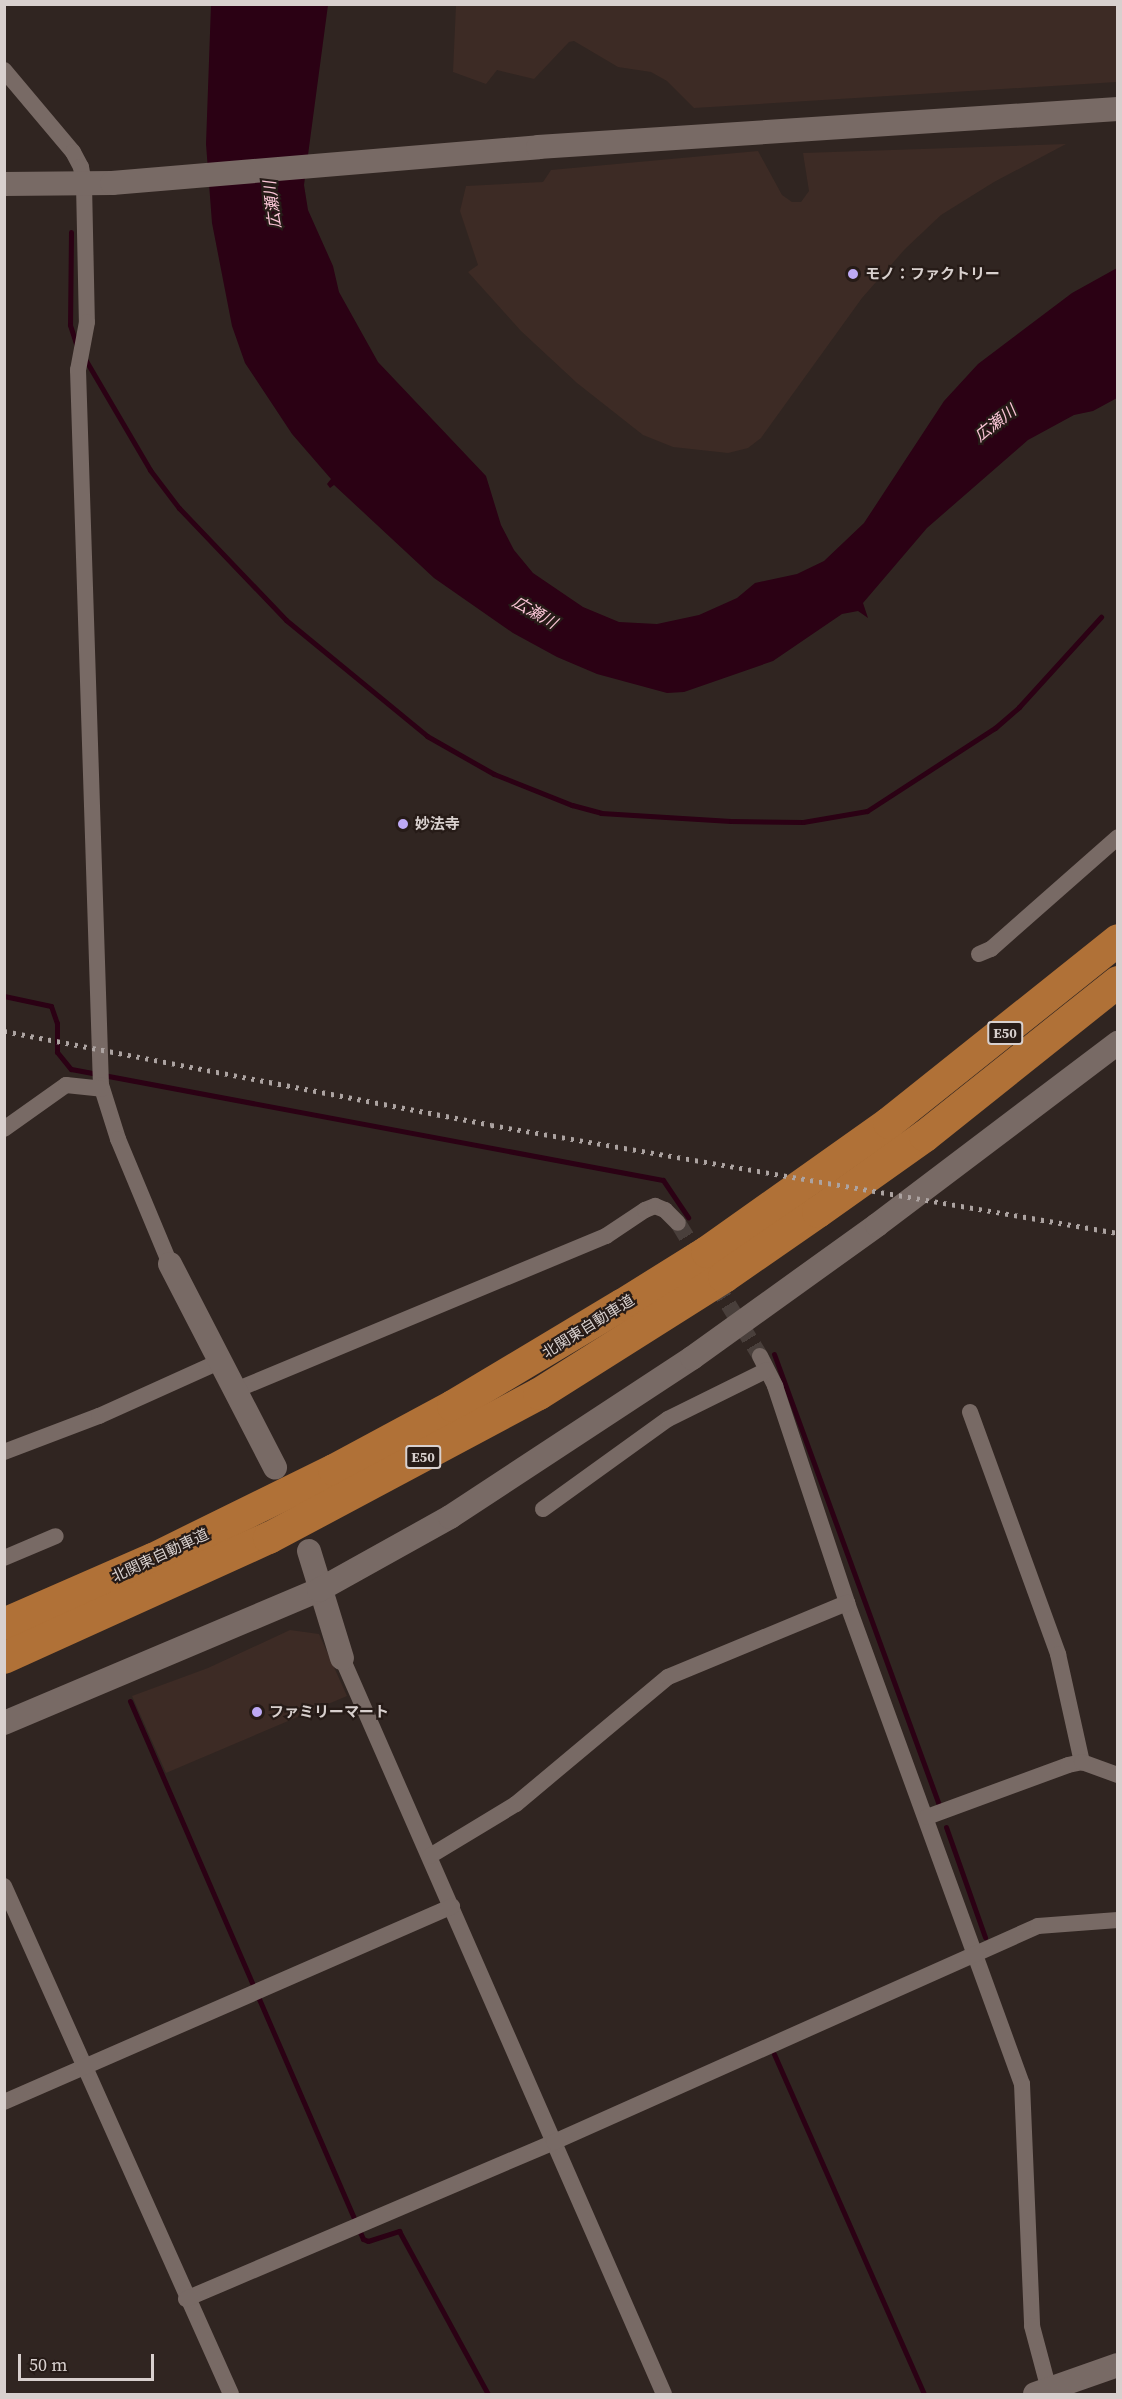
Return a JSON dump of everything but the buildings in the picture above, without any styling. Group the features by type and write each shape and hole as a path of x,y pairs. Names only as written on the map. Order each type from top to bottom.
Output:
{"highway":[{"name":"北関東自動車道","path":"4,1624 261,1507 443,1412 632,1299 777,1203 890,1123 1118,940"},
{"name":"北関東自動車道","path":"4,1658 164,1588 349,1498 538,1394 724,1277 925,1136 1118,982"}],"street":[{"path":"4,70 73,152 81,167 84,184 87,322 78,370 102,1089 170,1264 275,1467"},
{"path":"4,184 119,182 413,157 1118,109"},
{"path":"979,954 991,949 1118,837"},
{"path":"4,1723 319,1590 450,1517 523,1472 692,1358 878,1225 1118,1043"},
{"path":"4,1129 66,1085 102,1089"},
{"path":"236,1390 606,1236 645,1210 655,1206 665,1210 678,1223"},
{"path":"4,1452 99,1416 221,1361"},
{"path":"543,1509 668,1419 764,1363 847,1603 927,1817 1022,2084 1032,2326 1042,2392 1118,2365"},
{"path":"970,1412 1058,1654 1082,1762"},
{"path":"4,1558 56,1536"},
{"path":"309,1551 319,1590 342,1658 664,2394"},
{"path":"430,1856 516,1804 668,1677 847,1603"},
{"path":"927,1817 1047,1771 1082,1762 1118,1775"},
{"path":"4,1886 186,2299 231,2394"},
{"path":"4,2102 452,1906"},
{"path":"186,2299 554,2142 974,1952 1047,1923 1118,1920"}],"shaded area":[{"path":"456,5 1117,5 1117,82 694,108 667,81 651,72 618,67 574,41 569,42 534,79 497,70 486,84 453,72"},
{"path":"1066,144 994,182 941,215 905,249 862,298 761,438 748,448 728,453 673,447 643,435 577,383 521,331 468,272 478,265 460,211 466,186 543,182 551,170 758,151 782,195 792,202 801,202 809,191 803,153"},
{"path":"290,1630 319,1634 347,1696 166,1773 132,1696 208,1668"}],"water":[{"name":"広瀬川","path":"211,5 328,5 304,185 308,210 333,266 339,292 378,362 486,476 501,525 514,550 533,573 583,607 619,622 657,624 699,615 737,598 755,583 797,574 824,561 864,523 944,401 978,364 1072,293 1117,268 1117,398 1093,411 1074,415 1028,440 927,528 863,603 868,618 858,611 842,614 773,661 684,692 667,693 597,674 557,657 513,633 434,578 334,485 330,488 327,484 331,479 292,434 245,363 232,326 212,223 206,144"}],"waterway":[{"path":"71,232 70,325 77,346"},
{"path":"85,359 150,470 179,508 286,620 427,736 494,774 572,805 601,813 731,821 803,822 867,811 995,728 1019,707 1101,617"},
{"path":"4,996 51,1006 57,1023 57,1052 71,1069 663,1180 688,1217"},
{"path":"774,1354 938,1803"},
{"path":"130,1701 363,2239 368,2241 399,2231 488,2394"},
{"path":"946,1827 985,1937"},
{"path":"774,2054 924,2394"}],"tunnel":[{"path":"678,1223 760,1356"}],"railway":[{"path":"4,1031 491,1125 1118,1233"}],"place":[{"name":"モノ：ファクトリー","path":"853,274"},
{"name":"妙法寺","path":"403,824"},
{"name":"ファミリーマート","path":"257,1712"}]}
